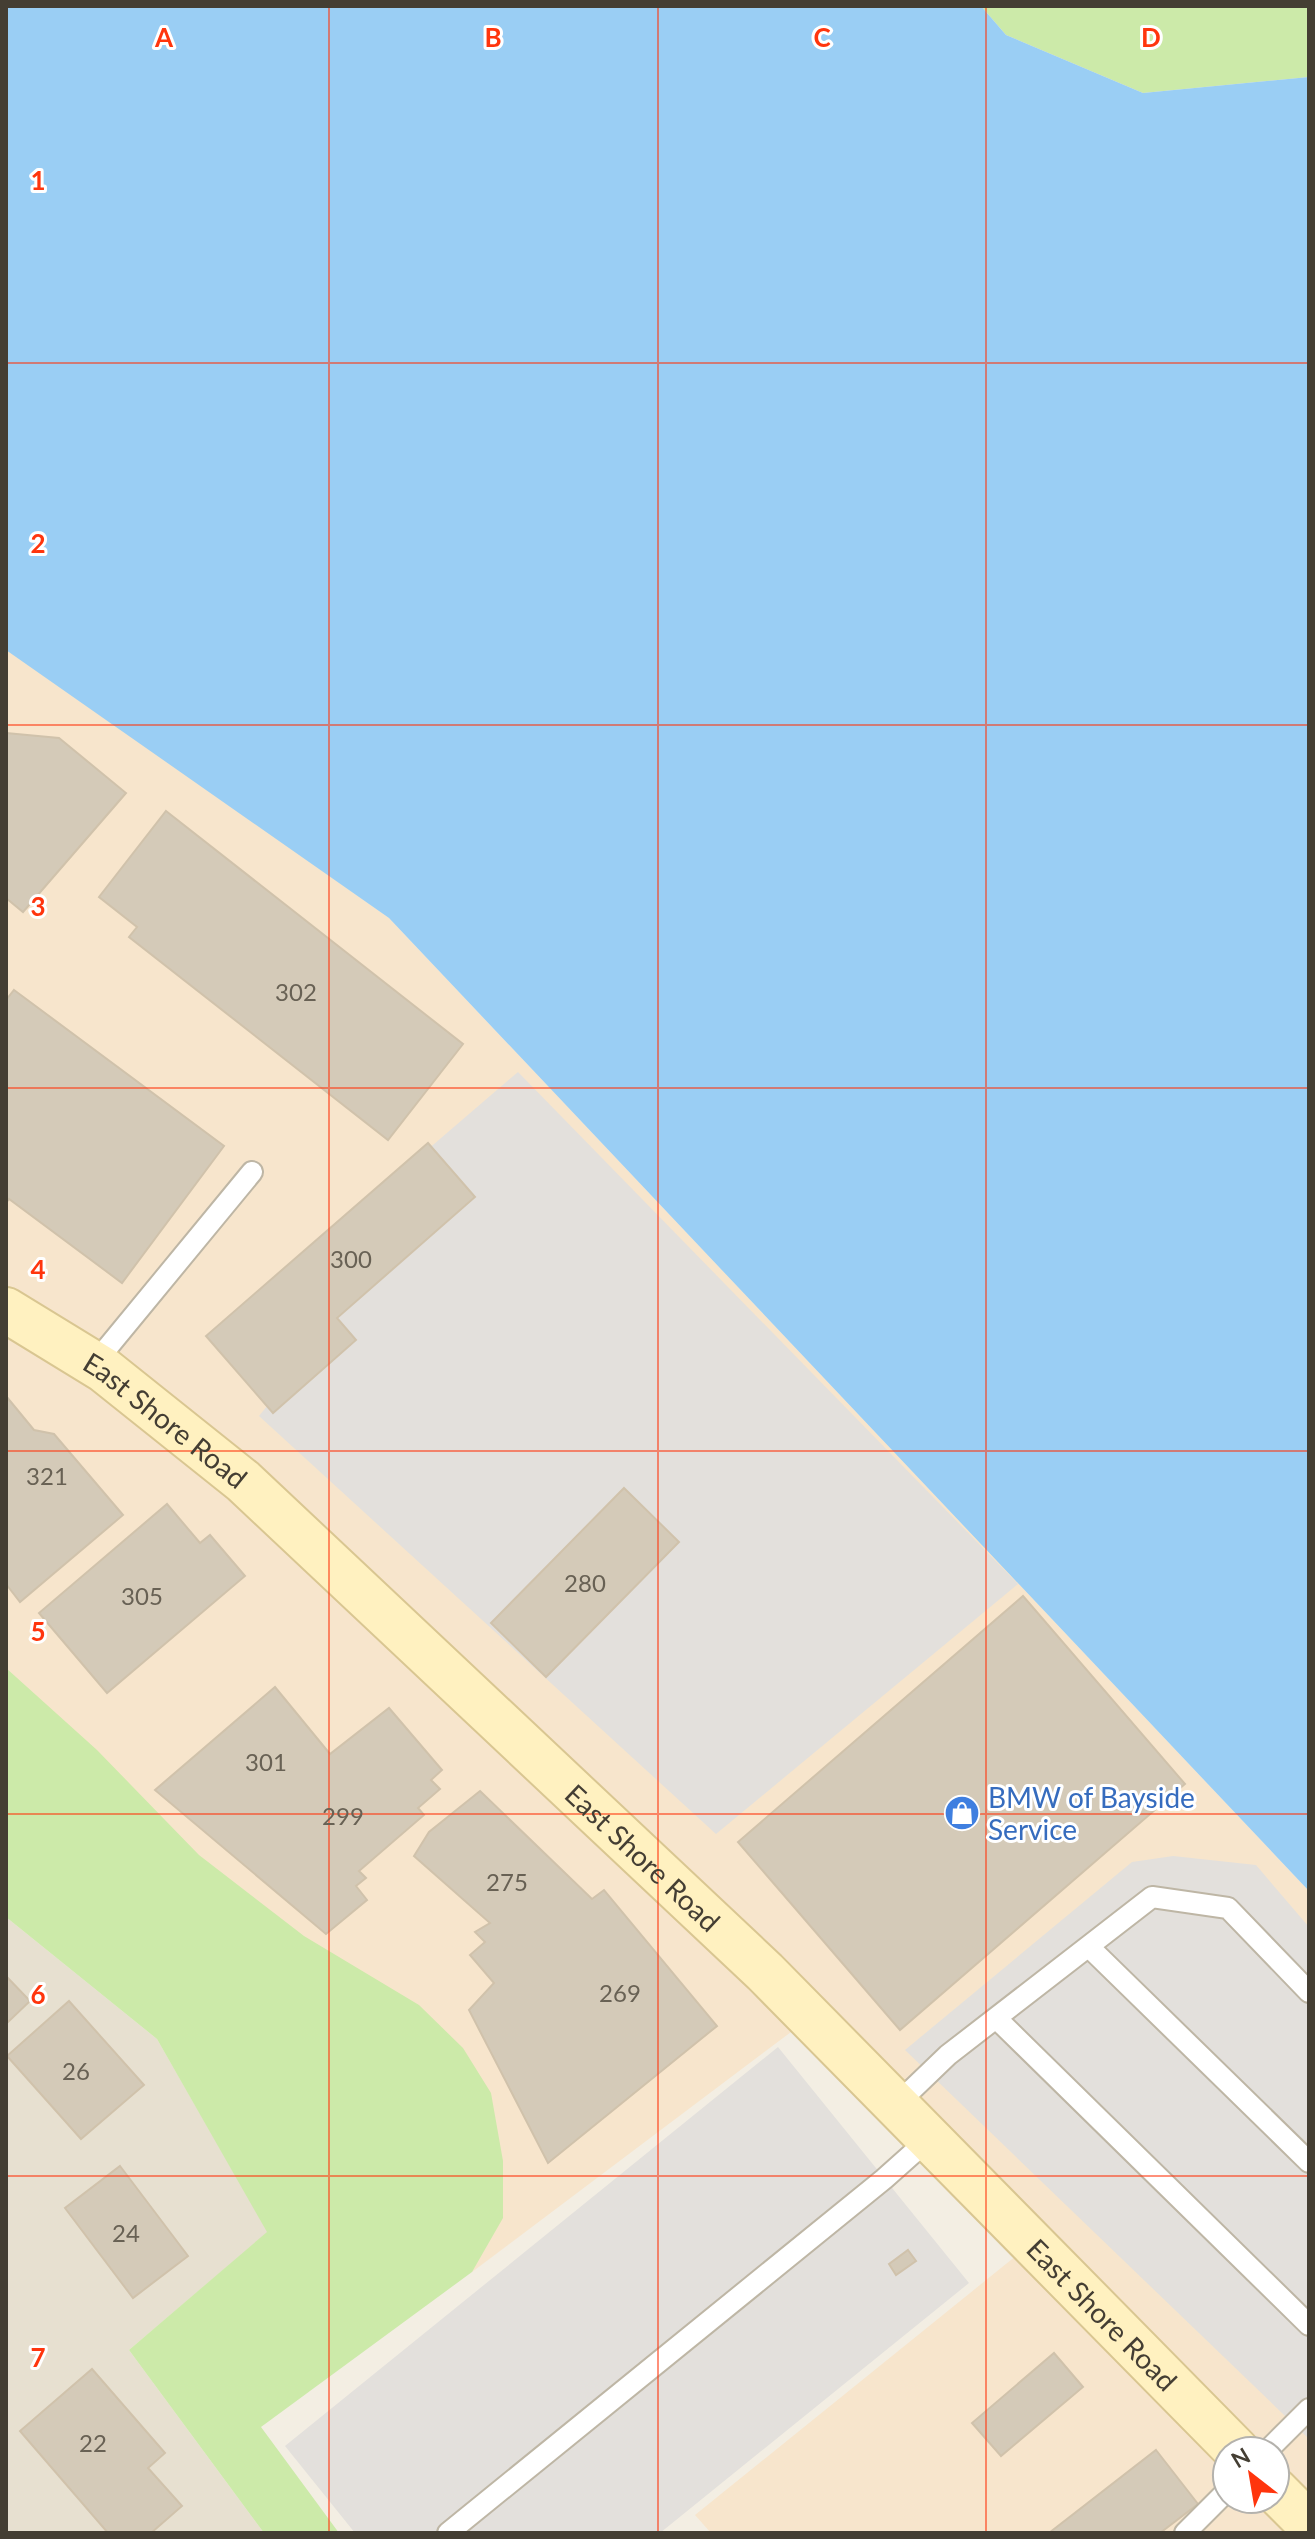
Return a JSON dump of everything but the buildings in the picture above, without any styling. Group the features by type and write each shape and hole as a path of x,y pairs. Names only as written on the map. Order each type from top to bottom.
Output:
{"main road":[{"name":"East Shore Road","path":"6,1310 94,1364 243,1481 743,1951 1221,2435"},
{"path":"1291,2506 1309,2524"}],"lane":[{"path":"94,1364 252,1172"},
{"path":"897,2104 948,2055 1152,1897 1228,1908 1309,1992"},
{"path":"1089,1947 1309,2162"},
{"path":"996,2018 1309,2325"},
{"path":"448,2533 884,2179 930,2138"},
{"path":"1283,2435 1309,2409"},
{"path":"1185,2533 1211,2507"}],"shaded area":[{"path":"6,647 389,918 1309,1891 1309,2533 711,2533 695,2515 1032,2243 811,2017 472,2272 96,1775 6,1695"},
{"path":"518,1072 1018,1584 716,1834 259,1416 330,1329 284,1273"},
{"path":"1173,1856 1256,1865 1309,1927 1309,2439 905,2050 1132,1862"},
{"path":"6,1917 157,2039 268,2232 129,2350 264,2533 6,2533"},
{"path":"778,2047 969,2283 660,2533 355,2533 285,2446"}],"green space":[{"path":"981,6 1309,6 1309,77 1143,93 1006,35"},
{"path":"6,1668 97,1750 199,1855 304,1936 419,2005 463,2048 491,2093 503,2161 503,2218 472,2272 261,2427 339,2533 264,2533 129,2350 267,2232 157,2039 6,1917"}],"water":[{"path":"6,6 981,6 1006,35 1143,93 1309,77 1309,1891 389,918 6,650"}],"place":[{"name":"BMW of Bayside Service","path":"962,1813"}]}
